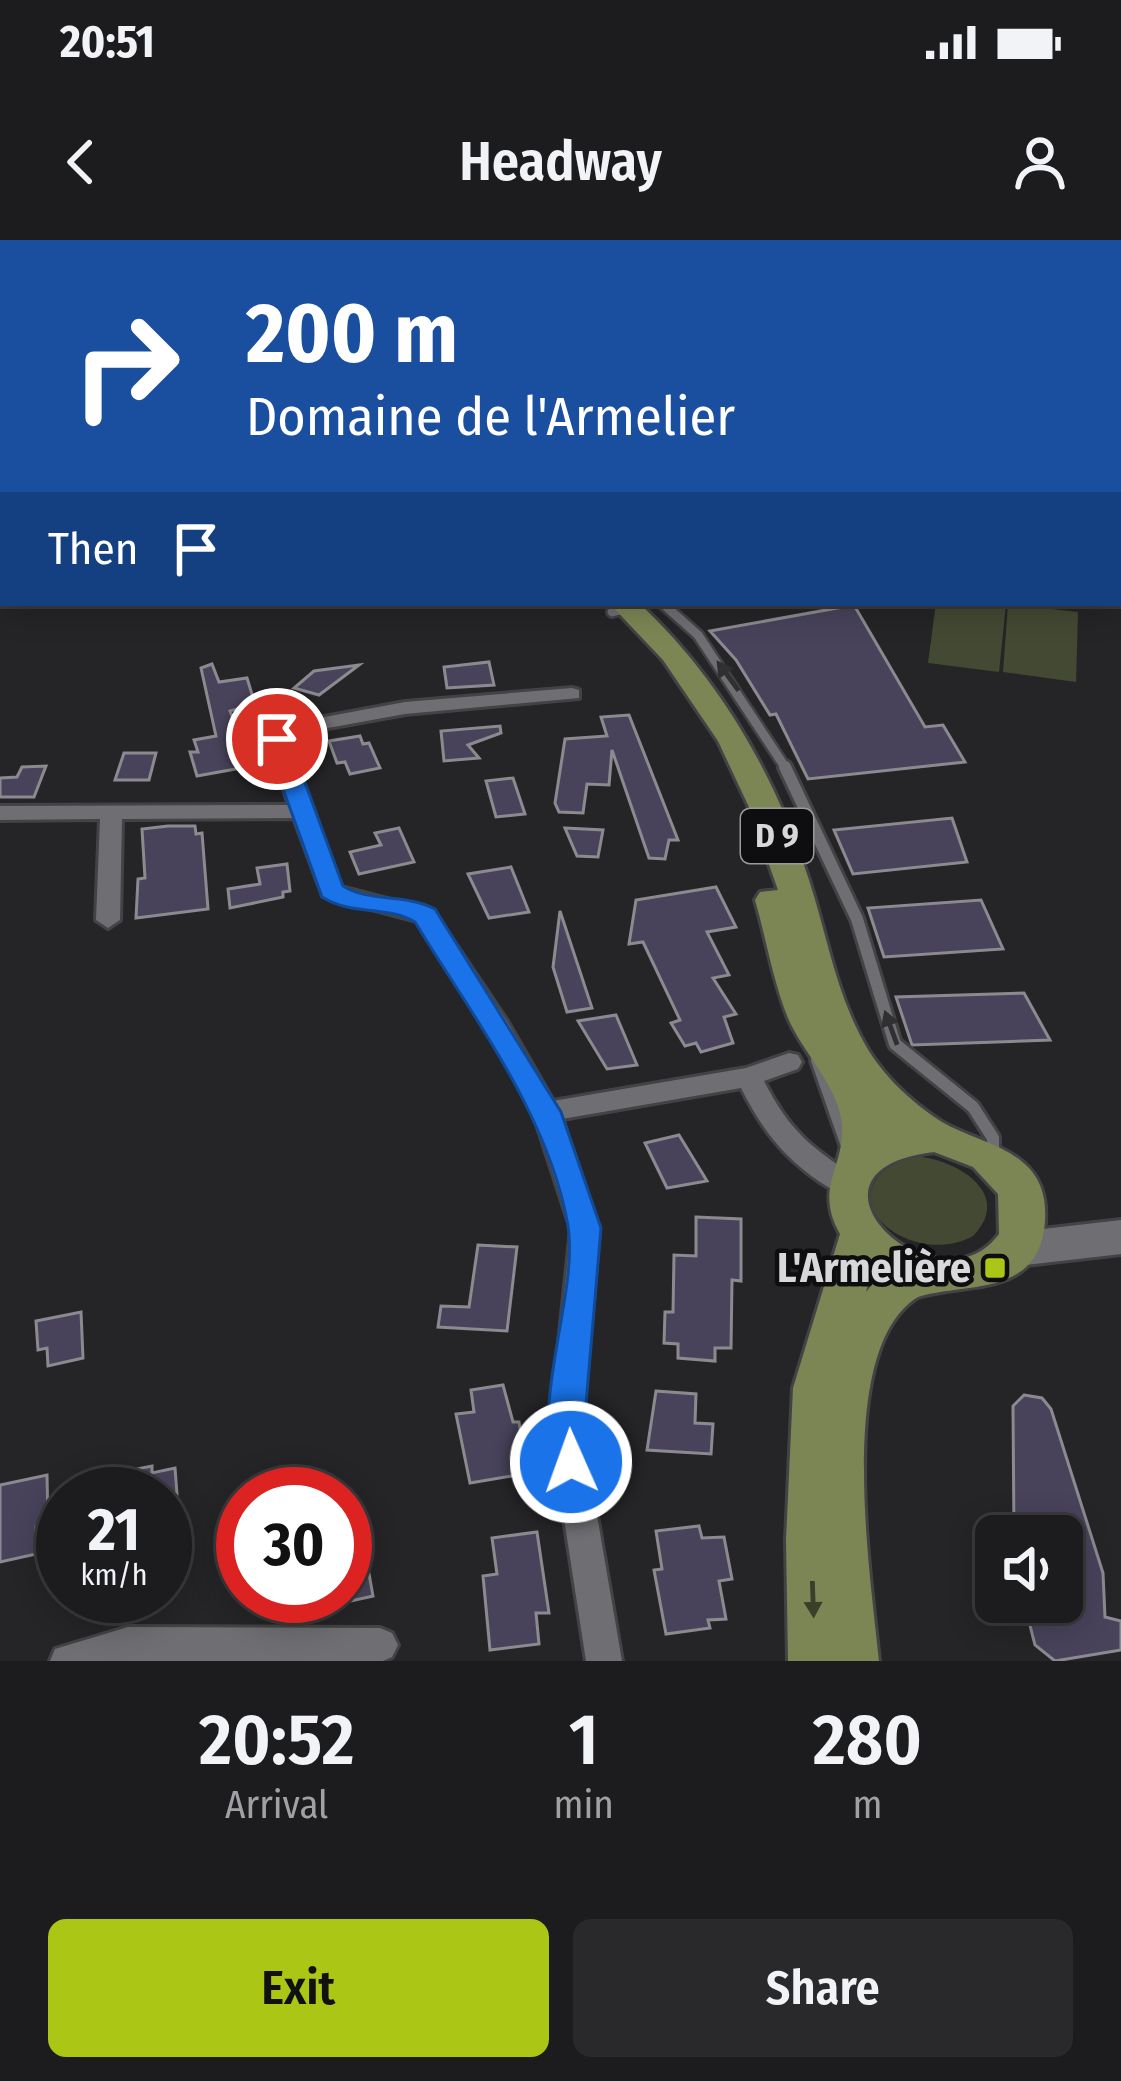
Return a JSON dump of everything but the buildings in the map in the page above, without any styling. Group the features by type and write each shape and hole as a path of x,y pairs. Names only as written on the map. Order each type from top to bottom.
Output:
{"main road":[{"name":"D 9","path":"631,606 720,762 757,847 807,1018 860,1111 849,1167"},
{"name":"D 9","path":"631,606 706,695 757,786 844,1051 896,1112 934,1137"},
{"path":"852,1661 844,1548 845,1394 874,1316 896,1286 927,1276 963,1277 994,1268 1017,1250 1026,1229 1025,1206 1014,1181 993,1160 934,1137 897,1139 849,1167 846,1211 860,1237 878,1254 927,1276"},
{"path":"815,1661 811,1540 816,1388 860,1237"}],"street":[{"path":"572,694 405,708 289,729 277,739 332,891 347,901 408,906 425,916 546,1112 585,1228 566,1428 604,1661"},
{"path":"0,813 304,811"},
{"path":"108,920 111,812"},
{"path":"546,1112 749,1077 789,1062"},
{"path":"749,1077 778,1138 796,1155 849,1167"},
{"path":"1025,1206 1101,1238"},
{"path":"1017,1250 1101,1238"},
{"path":"68,1661 128,1644 380,1645"}],"lane":[{"path":"632,606 698,635 799,788 857,919 895,1044 973,1107 993,1138 993,1160"}],"green space":[{"path":"936,606 1006,606 999,672 928,663"},
{"path":"1008,606 1078,612 1076,682 1003,672"},
{"path":"910,1156 943,1162 973,1179 983,1191 984,1220 973,1236 948,1244 923,1243 900,1236 883,1223 872,1207 872,1189 883,1171"}],"place":[{"name":"L'Armelière","path":"995,1268"}],"route":[{"path":"277,739 332,891 347,901 408,906 425,916 498,1027 546,1112 585,1228 566,1428 571,1462"}]}
